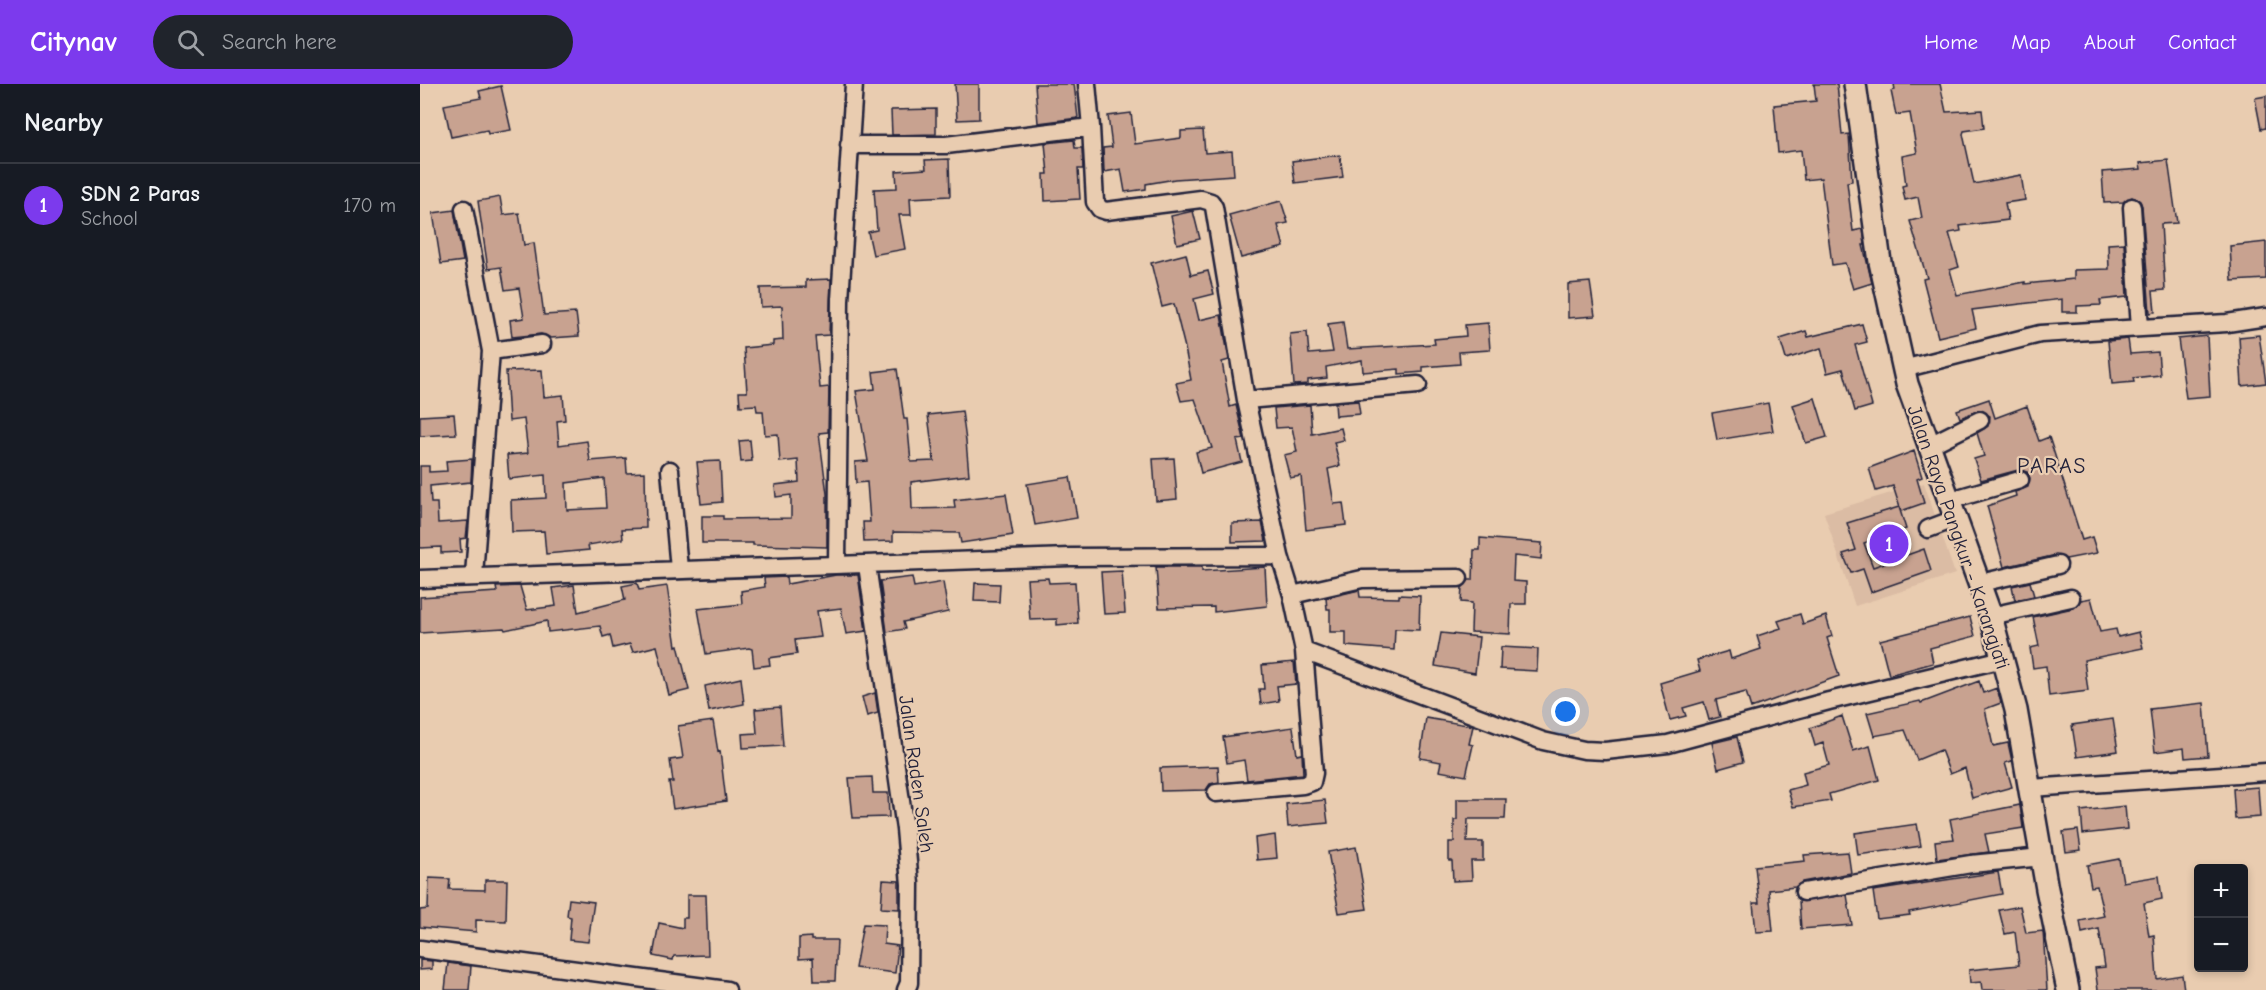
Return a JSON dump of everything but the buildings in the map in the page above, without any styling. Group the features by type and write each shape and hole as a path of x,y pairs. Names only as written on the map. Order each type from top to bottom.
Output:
{"main road":[{"name":"Jalan Raya Pangkur - Karangjati","path":"1855,84 1880,262 1903,369 1928,446 1954,509 1991,616 2016,710 2068,990"}],"street":[{"path":"837,563 840,300 854,84"},
{"path":"1087,84 1095,202 1100,208 1106,211 1201,199 1211,202 1214,207 1246,400 1280,556 1292,595 1304,651 1314,773 1312,782 1303,785 1216,793"},
{"path":"849,145 946,144 1091,127"},
{"path":"2132,207 2140,328"},
{"path":"464,209 491,351 474,575"},
{"path":"1903,369 2040,334 2227,323 2266,317"},
{"path":"491,351 542,344"},
{"path":"1246,400 1418,385"},
{"path":"1928,446 1980,420"},
{"path":"670,470 679,568"},
{"path":"1928,529 1954,509 2020,480"},
{"path":"420,579 474,575 837,563 867,565 1070,556 1280,556"},
{"name":"Jalan Raden Saleh","path":"867,565 905,829 910,884 909,983 906,990"},
{"path":"1980,583 2058,565"},
{"path":"1292,595 1362,579 1459,578"},
{"path":"1991,616 2071,598"},
{"path":"1304,651 1543,741 1605,752 1668,744 1829,701 2002,659"},
{"path":"2031,788 2266,772"},
{"path":"1804,892 1971,864 2042,857"},
{"path":"420,949 727,990"}],"shaded area":[{"path":"1924,483 1955,574 1855,606 1824,513"}],"place":[{"name":"SDN 2 Paras","path":"1889,544"}],"district":[{"name":"PARAS","path":"2052,465"}]}
